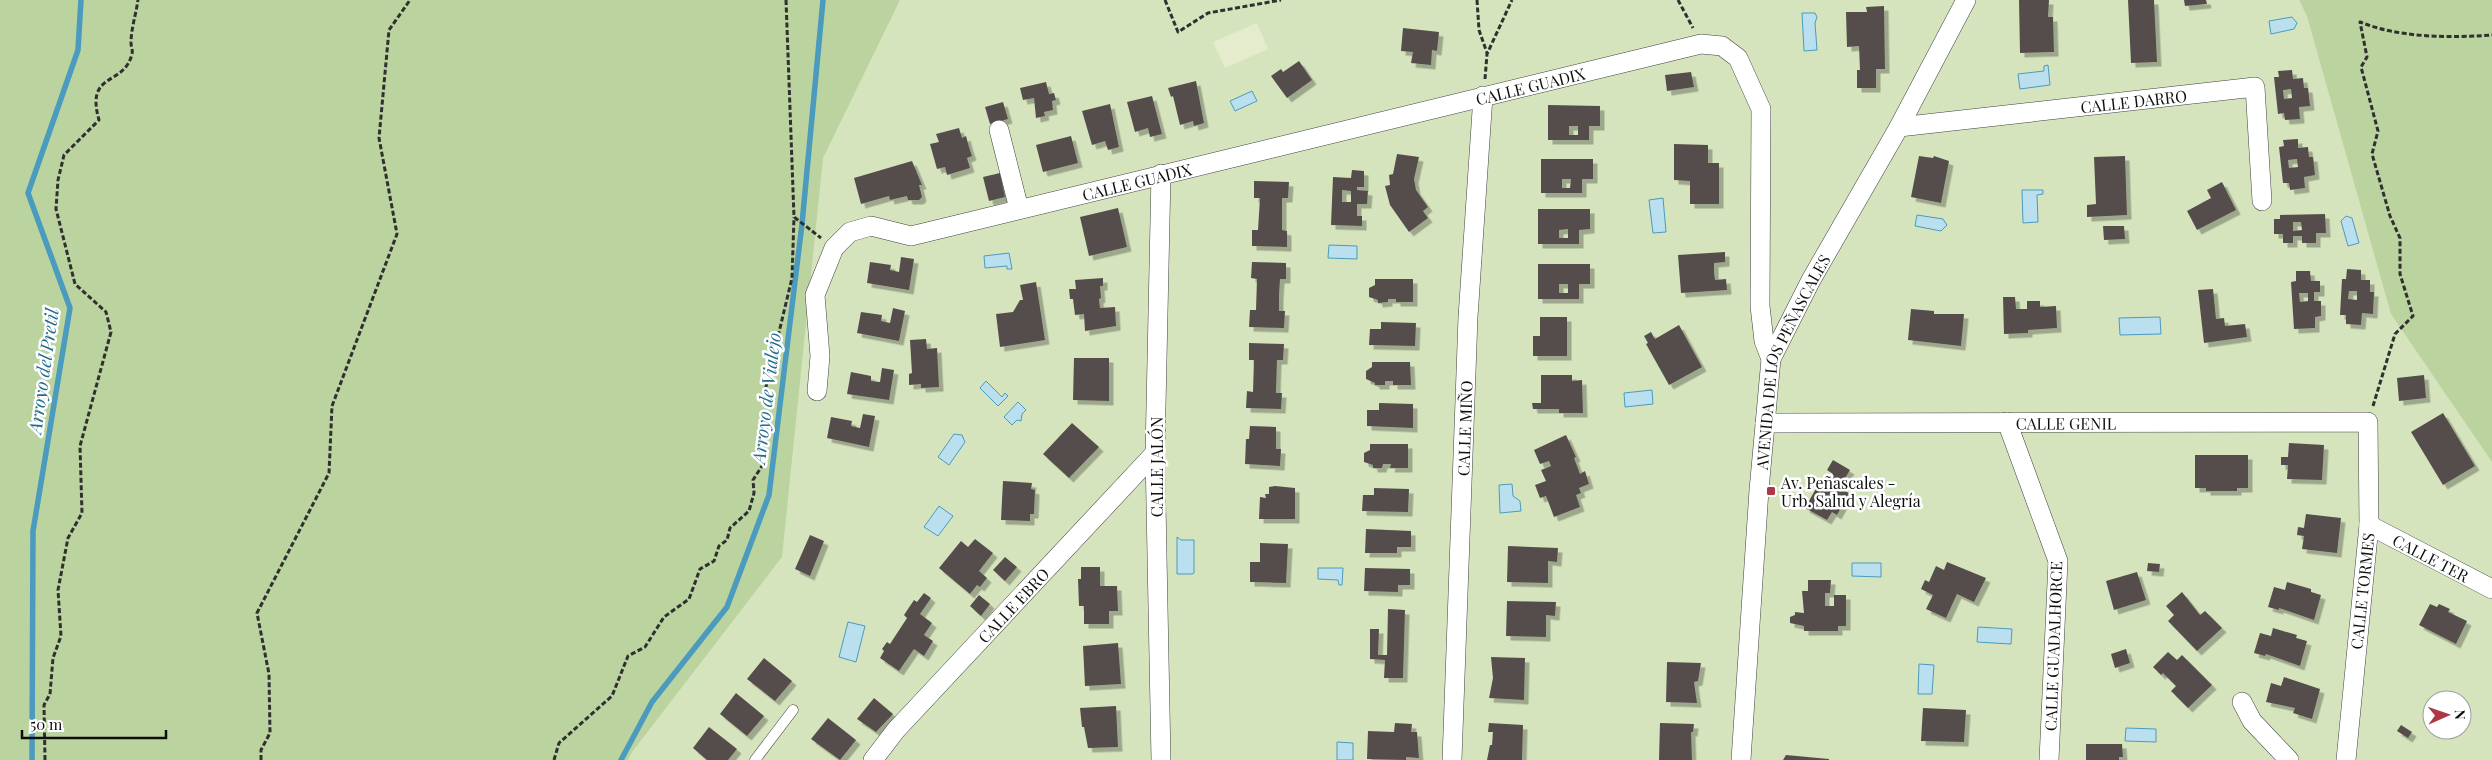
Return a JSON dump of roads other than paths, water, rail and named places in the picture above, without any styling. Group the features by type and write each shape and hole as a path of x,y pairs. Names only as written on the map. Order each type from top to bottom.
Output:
{"street":[{"name":"AVENIDA DE LOS PEÑASCALES","path":"1741,760 1771,359 1811,280 1899,127 1966,0"},
{"name":"CALLE GUADIX","path":"816,391 820,356 816,295 834,248 850,232 871,226 911,236 1701,44 1722,46 1738,58 1761,109 1760,306 1764,341 1771,359"},
{"name":"CALLE DARRO","path":"1899,127 2255,87 2262,201"},
{"name":"CALLE MIÑO","path":"1452,760 1468,317 1483,96"},
{"path":"999,130 1019,209"},
{"name":"CALLE JALÓN","path":"1161,174 1155,454 1161,760"},
{"name":"CALLE GUADALHORCE","path":"2007,422 2058,561 2049,760"},
{"name":"CALLE GENIL","path":"1765,423 2368,422"},
{"name":"CALLE TORMES","path":"2346,760 2369,525 2368,422"},
{"name":"CALLE EBRO","path":"873,760 896,730 1155,454"},
{"name":"CALLE TER","path":"2369,525 2492,589"},
{"path":"2242,702 2252,720 2289,760"}],"lane":[{"path":"755,760 793,710"}],"water":[{"path":"1802,13 1815,13 1817,17 1815,23 1817,50 1804,51"},
{"path":"2292,17 2297,23 2294,29 2271,34 2269,21"},
{"path":"2048,65 2050,85 2020,89 2018,74 2044,71 2044,66"},
{"path":"1252,91 1257,101 1235,111 1230,101"},
{"path":"2022,190 2043,190 2043,194 2037,195 2038,222 2023,223"},
{"path":"1663,198 1666,232 1653,233 1649,200"},
{"path":"1917,215 1943,219 1947,225 1941,231 1915,226"},
{"path":"2346,216 2352,218 2359,243 2348,246 2341,221"},
{"path":"1329,245 1357,246 1357,259 1328,258"},
{"path":"1009,253 1012,269 1007,269 1007,266 985,268 984,256"},
{"path":"2160,317 2161,334 2120,335 2119,318"},
{"path":"986,381 1002,397 1005,393 1008,396 998,406 980,388"},
{"path":"1652,390 1653,404 1625,407 1624,393"},
{"path":"1018,402 1026,410 1022,414 1021,421 1017,420 1012,425 1004,417"},
{"path":"954,434 962,435 965,442 949,465 938,457"},
{"path":"1512,484 1513,496 1520,501 1521,511 1500,513 1499,485"},
{"path":"939,506 953,516 938,536 924,527"},
{"path":"1177,537 1181,540 1194,540 1194,573 1192,574 1177,574"},
{"path":"1852,563 1881,563 1881,577 1852,576"},
{"path":"1318,568 1343,568 1342,585 1339,585 1338,580 1318,579"},
{"path":"848,622 865,626 856,662 839,657"},
{"path":"1978,627 2012,629 2011,644 1977,642"},
{"path":"1919,664 1934,665 1932,694 1918,694"},
{"path":"2126,728 2156,729 2156,742 2125,741"},
{"path":"1337,742 1353,743 1353,760 1337,760"}],"waterway":[{"name":"Arroyo del Pretil","path":"32,760 33,531 70,308 28,193 78,50 81,0"},
{"name":"Arroyo de Vialejo","path":"621,760 652,702 727,607 769,495 802,224 823,0"}],"place":[{"name":"Av. Peñascales - Urb. Salud y Alegría","path":"1771,491"}]}
